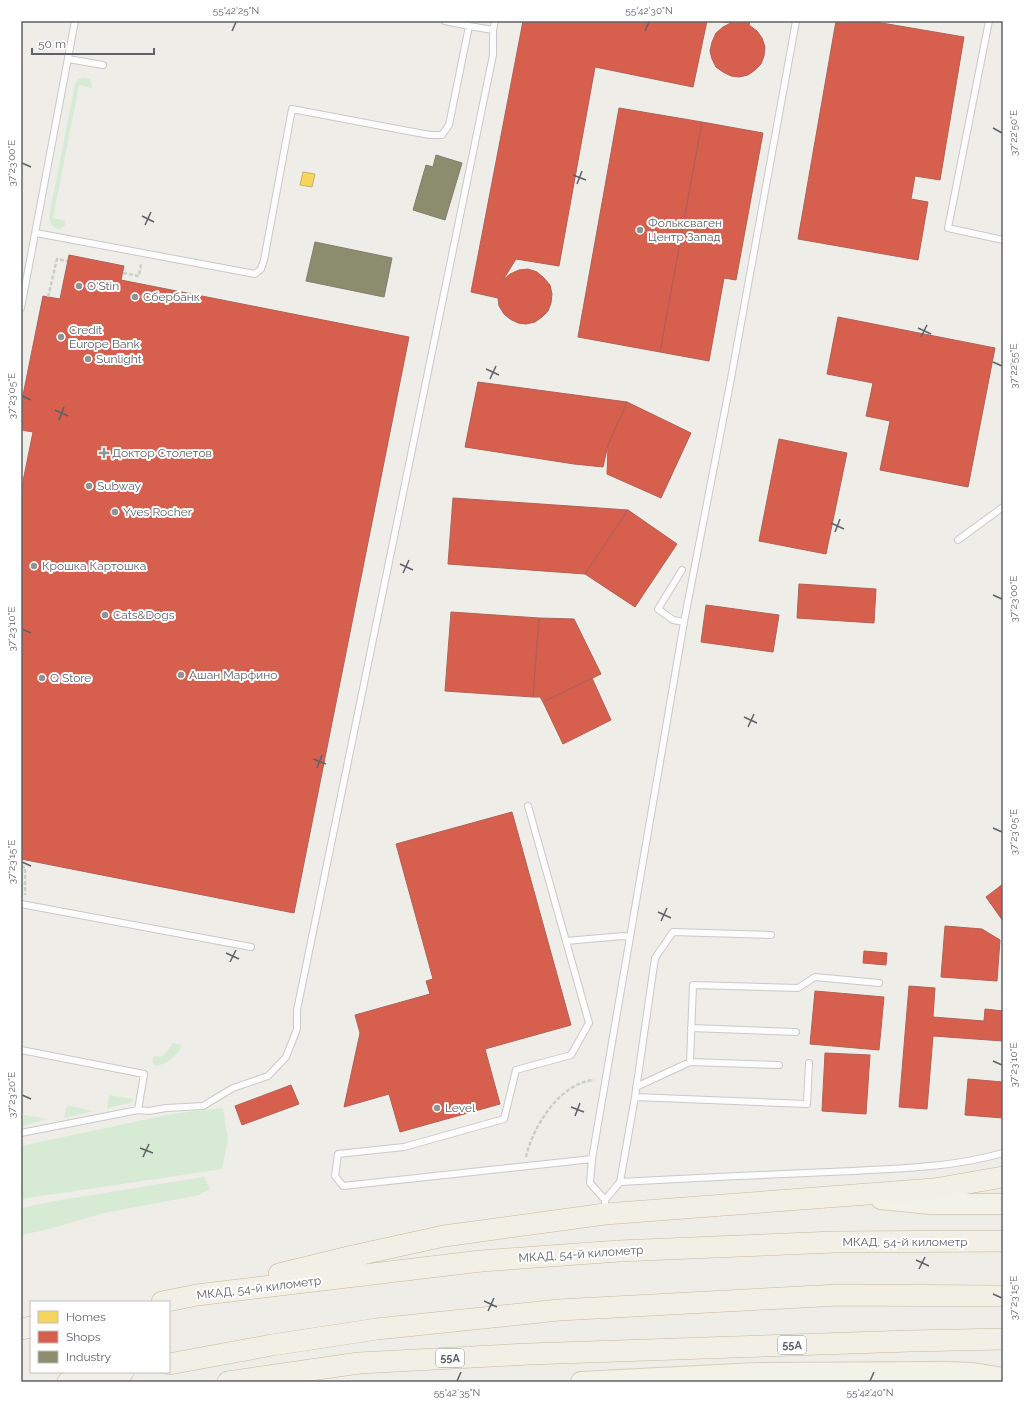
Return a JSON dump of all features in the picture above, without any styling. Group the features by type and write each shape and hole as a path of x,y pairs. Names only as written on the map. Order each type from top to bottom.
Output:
{"highway":[{"path":"197,1295 353,1256 444,1236 605,1207 850,1196 934,1189 1003,1177"},
{"name":"МКАД, 54-й километр","path":"167,1301 197,1295 481,1261 611,1251 835,1242 1003,1241"},
{"path":"170,1364 272,1345 377,1329 559,1310 840,1295 1003,1296"},
{"name":"55А","path":"228,1382 359,1363 529,1354 910,1341 1003,1340"},
{"path":"68,1382 118,1373"}],"main road":[{"path":"850,1196 931,1204 1003,1204"},
{"path":"980,1341 1003,1344"},
{"path":"581,1382 757,1373 945,1372 1003,1378"}],"lane":[{"path":"21,308 75,21"},
{"path":"445,21 493,30"},
{"path":"21,1133 138,1110 148,1111 166,1108 203,1106 234,1088 268,1076 286,1057 297,1029 296,1010 492,62 493,30 495,21"},
{"path":"771,935 673,932 655,958 635,1097 620,1182 605,1207 590,1182 592,1159 684,622 730,384 796,21"},
{"path":"989,21 948,228 1003,240"},
{"path":"36,233 255,274 261,269 264,260 292,108 430,135 442,135 449,124 469,26"},
{"path":"68,59 102,65"},
{"path":"958,540 1003,507"},
{"path":"682,570 658,609 673,620 684,622"},
{"path":"528,806 589,1023 571,1055 516,1070 504,1119 404,1147 338,1154 335,1176 343,1186 592,1159"},
{"path":"23,904 252,947"},
{"path":"566,941 623,936 630,937"},
{"path":"690,1062 693,985 798,988 815,977 879,983"},
{"path":"691,1028 796,1032"},
{"path":"21,1050 144,1074 138,1110"},
{"path":"636,1088 690,1062 779,1065"},
{"path":"635,1097 807,1104 809,1063"},
{"path":"620,1182 931,1166 988,1158 1003,1154"}],"path":[{"path":"123,273 139,276 144,254"},
{"path":"48,297 57,259 67,262"},
{"path":"21,437 22,430"},
{"path":"21,867 25,867 23,904"},
{"path":"523,1166 528,1146 538,1125 549,1109 564,1093 587,1080 605,1079"}],"green space":[{"path":"78,79 90,79 92,88 79,85 53,218 66,221 64,226 58,229 52,226 49,217 75,84"},
{"path":"173,1043 182,1045 175,1056 169,1061 157,1066 152,1062 154,1056 160,1057 166,1053"},
{"path":"109,1095 133,1099 130,1103 107,1108"},
{"path":"67,1105 93,1111 64,1118"},
{"path":"223,1108 228,1140 222,1169 21,1199 21,1146 172,1114"},
{"path":"24,1115 47,1119 23,1126"},
{"path":"204,1177 210,1189 199,1195 104,1213 45,1230 21,1235 21,1208 55,1201"}],"building: Homes":[{"path":"303,172 315,174 312,187 300,185"}],"building: Shops":[{"path":"523,21 707,21 693,87 595,67 559,266 516,259 503,280 510,274 519,270 528,269 537,272 550,285 552,294 548,311 535,322 526,324 518,323 504,314 499,306 498,298 471,292"},
{"path":"718,21 750,21 749,25 757,31 762,38 765,47 761,64 748,75 739,77 731,76 716,67 710,51 712,42 716,33 731,23"},
{"path":"836,21 870,21 964,37 940,180 915,176 911,199 928,202 918,260 798,239"},
{"name":"Фольксваген Центр Запад","path":"619,108 702,122 660,352 578,337"},
{"path":"702,122 763,133 736,280 724,278 709,361 660,352"},
{"name":"Ашан Марфино","path":"69,255 124,266 121,280 409,337 294,913 21,859 21,491 33,432 21,430 21,405 43,296 60,299"},
{"path":"838,317 995,348 968,487 880,470 890,421 866,416 873,383 827,374"},
{"path":"478,382 627,402 608,445 603,467 465,447"},
{"path":"627,402 691,433 661,498 607,474 608,445"},
{"path":"779,439 847,453 826,554 759,541"},
{"path":"453,498 628,510 585,574 448,564"},
{"path":"628,510 677,544 635,607 585,574"},
{"path":"799,584 876,589 874,623 797,618"},
{"path":"706,605 779,615 773,652 701,642"},
{"path":"451,612 539,618 533,697 445,691"},
{"path":"539,618 574,619 601,674 543,702 540,697 533,697"},
{"path":"592,678 611,720 563,744 543,702"},
{"path":"512,812 571,1025 485,1049 500,1104 400,1132 389,1094 344,1107 360,1033 355,1015 430,994 426,981 433,979 396,844"},
{"path":"1003,884 1003,921 986,897"},
{"path":"945,926 982,929 1000,940 997,981 941,977"},
{"path":"864,951 887,953 886,965 863,963"},
{"path":"909,986 935,988 933,1017 984,1021 985,1009 1003,1011 1003,1041 933,1036 927,1109 899,1107"},
{"path":"815,991 884,997 879,1050 810,1044"},
{"path":"825,1053 870,1055 866,1114 822,1111"},
{"path":"968,1079 1003,1082 1003,1118 965,1115"},
{"path":"291,1085 299,1104 242,1125 235,1106"}],"building: Industry":[{"path":"436,155 462,163 445,220 413,210 426,165 433,167"},
{"path":"315,242 392,258 384,297 306,281"}],"place":[{"name":"Фольксваген Центр Запад","path":"640,230"},
{"name":"O'Stin","path":"79,286"},
{"name":"Сбербанк","path":"135,297"},
{"name":"Credit Europe Bank","path":"61,337"},
{"name":"Sunlight","path":"88,359"},
{"name":"Доктор Столетов","path":"104,453"},
{"name":"Subway","path":"89,486"},
{"name":"Yves Rocher","path":"115,512"},
{"name":"Крошка Картошка","path":"34,566"},
{"name":"Cats&Dogs","path":"105,615"},
{"name":"Ашан Марфино","path":"181,675"},
{"name":"Q Store","path":"42,678"},
{"name":"Level","path":"437,1108"}]}
